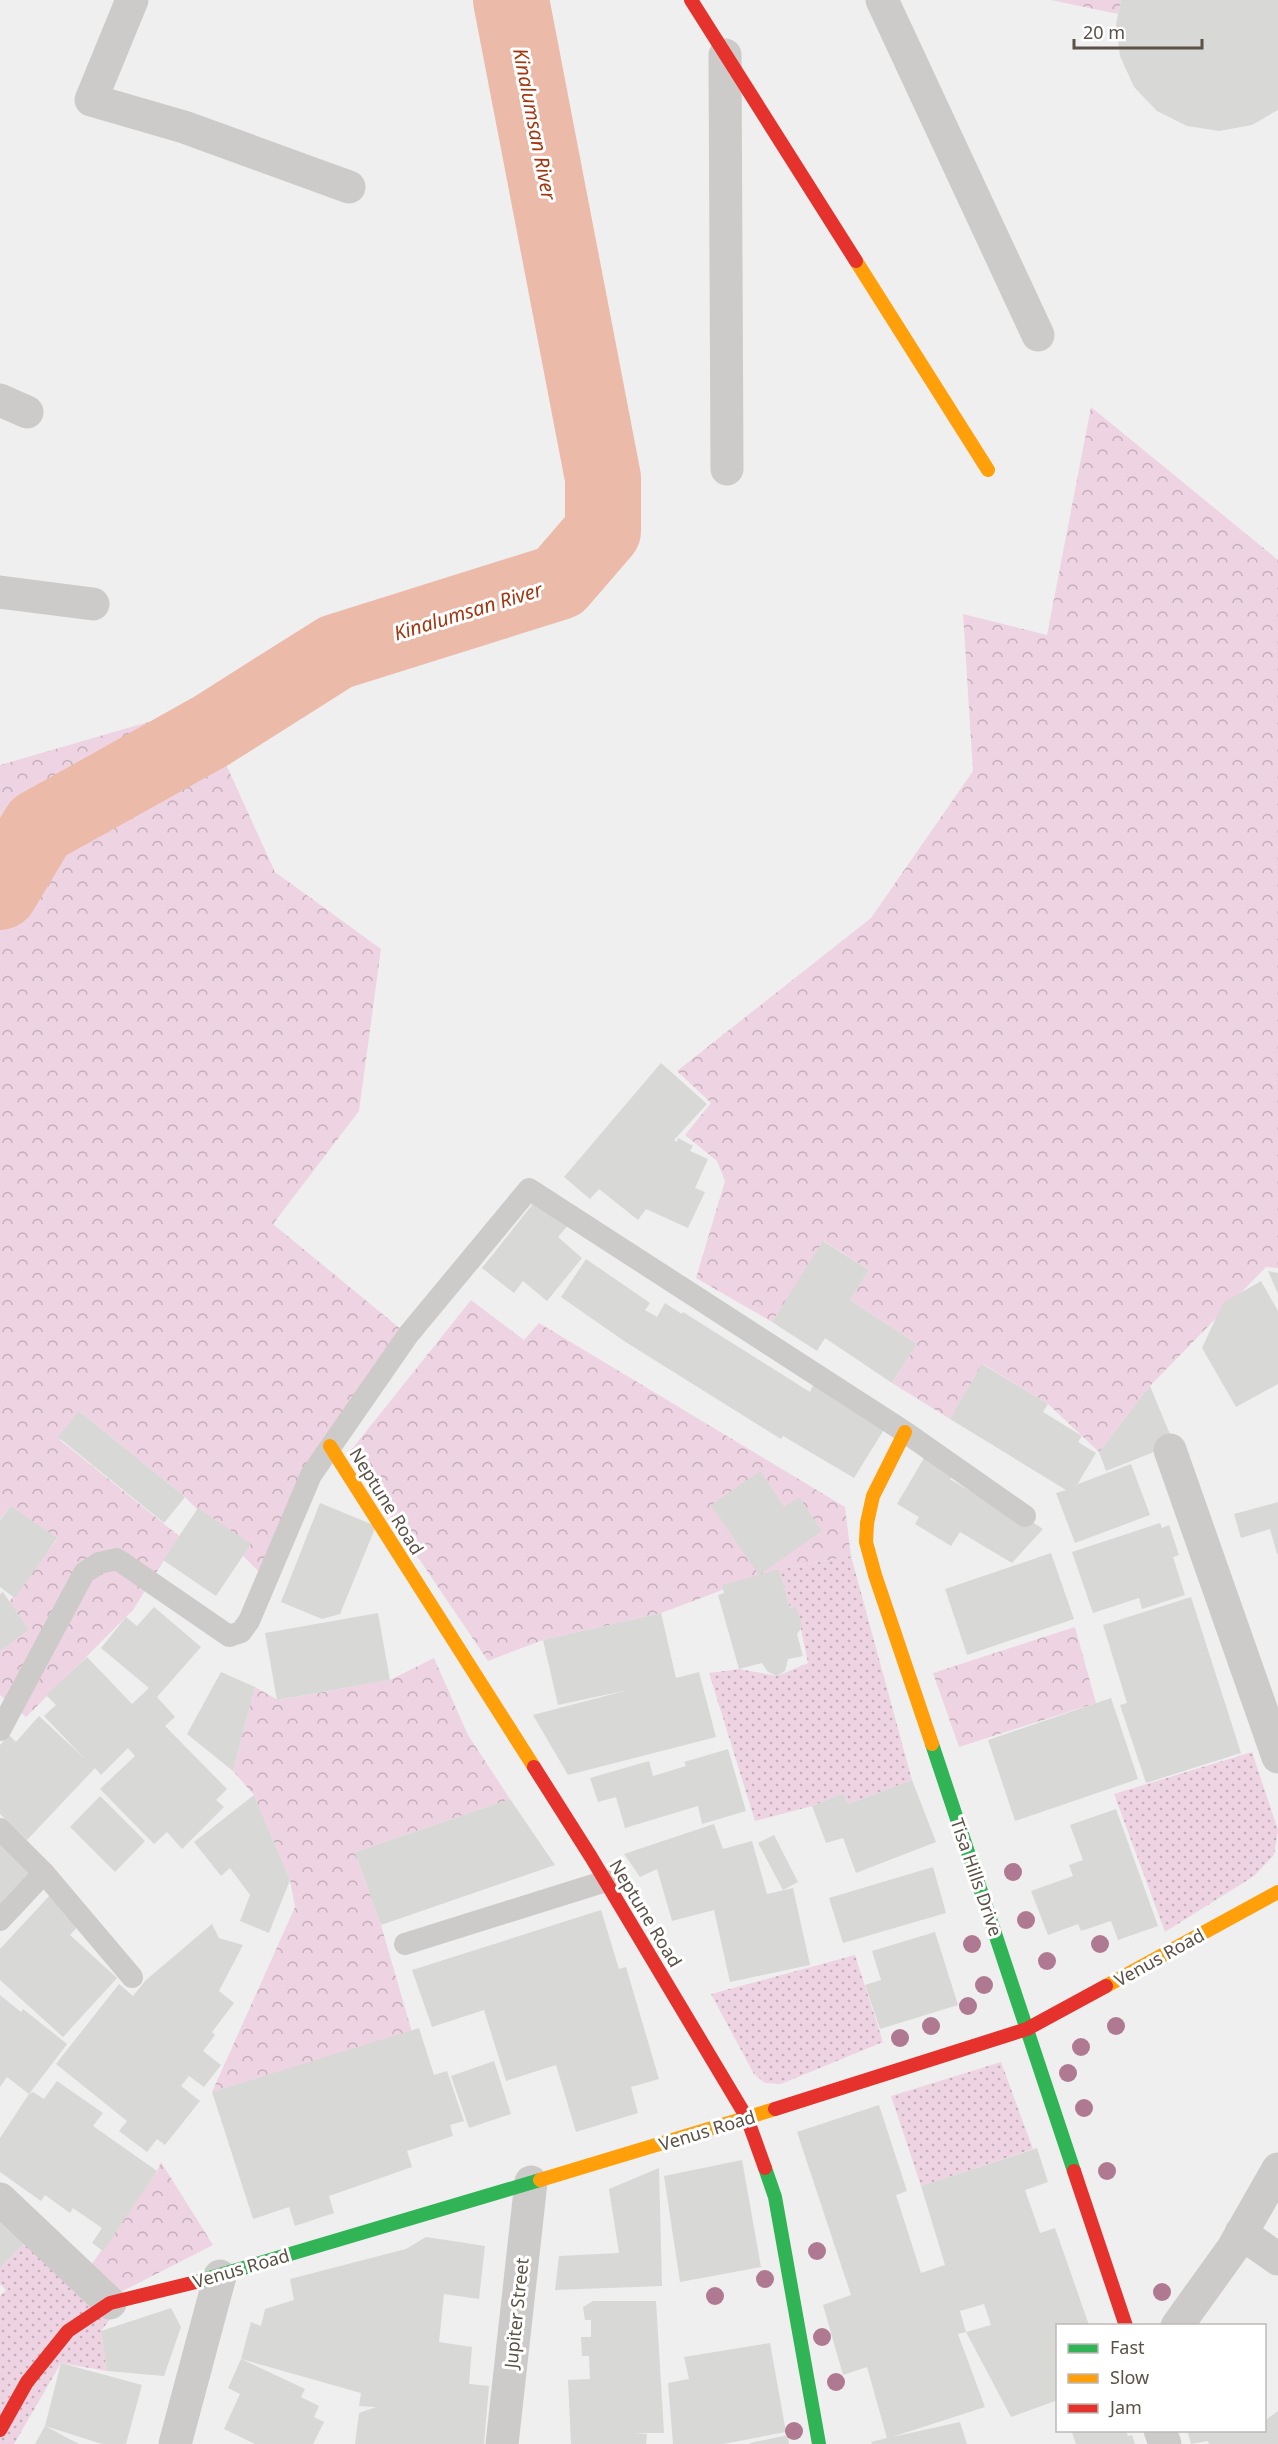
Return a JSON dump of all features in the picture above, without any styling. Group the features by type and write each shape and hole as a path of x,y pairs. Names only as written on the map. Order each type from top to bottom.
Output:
{"street":[{"path":"132,0 91,99 184,127 349,187"},
{"path":"691,0 988,470"},
{"path":"882,0 1038,335"},
{"path":"725,55 727,469"},
{"path":"0,592 93,604"},
{"name":"Tisa Hills Drive","path":"905,1432 880,1478 868,1508 865,1539 1126,2324"},
{"name":"Neptune Road","path":"330,1446 606,1881 747,2118 775,2197 819,2444"},
{"path":"1170,1450 1278,1757"},
{"name":"Venus Road","path":"0,2430 27,2382 68,2331 110,2303 220,2276 747,2118 1028,2029 1278,1892"},
{"path":"1178,2324 1203,2291 1241,2233 1278,2169"},
{"name":"Jupiter Street","path":"502,2444 531,2182"},
{"path":"0,2199 110,2303"},
{"path":"1241,2233 1278,2259"},
{"path":"175,2444 220,2276"}],"lane":[{"path":"0,1730 84,1573 99,1563 117,1559 229,1636 241,1632 249,1621 311,1475 408,1335 529,1189 905,1432 1025,1516"},
{"path":"0,1829 44,1873 132,1977"},
{"path":"0,1920 44,1873"},
{"path":"405,1944 606,1881"}],"green space":[{"path":"1051,0 1121,0 1118,14"},
{"path":"1091,407 1278,560 1278,1268 1266,1267 1150,1386 1099,1452 1048,1404 983,1364 950,1419 892,1383 917,1344 850,1300 869,1270 824,1241 772,1322 696,1278 725,1181 717,1161 685,1135 711,1103 677,1071 871,918 973,771 963,614 1047,635"},
{"path":"200,707 275,872 381,949 359,1111 273,1224 408,1335 330,1446 266,1579 185,1497 79,1411 60,1440 179,1536 133,1610 26,1717 0,1695 0,1651 29,1630 9,1602 57,1539 11,1506 0,1519 0,765"},
{"path":"471,1300 524,1340 539,1323 845,1507 851,1556 779,1569 661,1613 543,1640 488,1661 348,1454"},
{"path":"851,1556 912,1780 848,1804 844,1793 812,1806 755,1821 709,1673 739,1669 777,1676 808,1663 796,1606 790,1608 779,1569"},
{"path":"1075,1627 1096,1703 959,1747 933,1673"},
{"path":"434,1658 468,1735 510,1799 355,1852 381,1925 412,2032 212,2092 295,1907 290,1880 254,1795 233,1771 255,1687 278,1700 390,1680"},
{"path":"1252,1752 1278,1830 1274,1855 1254,1876 1165,1932 1114,1794"},
{"path":"855,1955 883,2042 781,2084 765,2083 754,2074 711,1994"},
{"path":"1001,2062 1033,2149 921,2186 891,2096"},
{"path":"161,2162 213,2245 113,2296 87,2271"},
{"path":"31,2237 114,2314 101,2331 107,2371 61,2363 14,2444 0,2444 0,2296 6,2290 0,2284 0,2268"}],"building":[{"path":"1121,0 1278,0 1278,110 1252,125 1219,131 1187,126 1157,111 1134,87 1120,56 1116,24"},
{"path":"661,1063 707,1104 674,1140 677,1142 678,1138 693,1146 690,1151 708,1159 695,1188 705,1192 688,1228 646,1209 638,1220 599,1189 590,1199 564,1177"},
{"path":"536,1200 568,1225 558,1237 582,1258 547,1301 523,1281 514,1293 482,1268"},
{"path":"823,1241 869,1270 850,1300 917,1344 892,1383 825,1338 817,1351 772,1322"},
{"path":"586,1259 650,1303 645,1310 657,1317 665,1303 810,1392 814,1384 885,1428 854,1478 783,1436 781,1439 624,1341 561,1297"},
{"path":"1268,1271 1278,1273 1278,1294"},
{"path":"1261,1281 1278,1311 1278,1384 1236,1407 1202,1348 1223,1303"},
{"path":"982,1364 1048,1404 1043,1412 1082,1436 1078,1442 1096,1453 1074,1490 1078,1484 1131,1464 1150,1515 1075,1543 1056,1493 1066,1490 950,1419"},
{"path":"1150,1386 1174,1444 1106,1471 1099,1452"},
{"path":"79,1411 185,1497 164,1523 58,1437"},
{"path":"927,1453 956,1471 950,1479 980,1497 985,1491 1043,1529 1012,1563 960,1532 951,1546 915,1524 919,1517 897,1504"},
{"path":"760,1471 784,1507 799,1497 822,1531 759,1575 711,1505"},
{"path":"1278,1502 1277,1554 1270,1529 1241,1538 1234,1514"},
{"path":"320,1503 376,1526 340,1614 322,1619 281,1602"},
{"path":"11,1506 57,1538 15,1598 0,1587 0,1520"},
{"path":"198,1508 251,1544 216,1596 163,1560"},
{"path":"1160,1523 1162,1528 1169,1525 1179,1555 1173,1557 1185,1595 1142,1609 1139,1598 1093,1613 1072,1552"},
{"path":"1051,1553 1074,1619 967,1655 945,1589"},
{"path":"779,1569 790,1608 796,1606 802,1627 797,1634 803,1656 788,1659 785,1671 777,1676 768,1672 762,1663 739,1669 718,1595 724,1593 722,1585"},
{"path":"3,1592 29,1630 0,1651 0,1594"},
{"path":"1191,1597 1241,1753 1146,1783 1120,1705 1127,1703 1103,1625"},
{"path":"154,1607 201,1647 157,1697 175,1717 165,1726 227,1789 216,1800 224,1807 182,1849 167,1832 154,1844 100,1789 135,1756 128,1748 101,1775 95,1768 27,1840 0,1814 0,1745 9,1735 16,1742 39,1716 85,1759 44,1716 56,1705 46,1695 87,1657 132,1704 149,1688 101,1648 126,1617 137,1626"},
{"path":"378,1613 390,1680 277,1700 265,1633"},
{"path":"661,1613 676,1678 699,1672 716,1737 568,1775 533,1715 628,1690 558,1705 543,1640"},
{"path":"221,1672 255,1687 233,1771 187,1734"},
{"path":"1111,1698 1138,1779 1015,1821 988,1740"},
{"path":"728,1749 746,1811 702,1824 698,1806 625,1828 616,1797 598,1802 590,1778 649,1761 653,1776 686,1766 684,1762"},
{"path":"912,1780 936,1842 856,1873 843,1838 826,1843 812,1806 844,1793 848,1804"},
{"path":"254,1795 290,1880 269,1933 240,1921 250,1895 230,1868 221,1876 194,1842"},
{"path":"100,1796 145,1841 115,1872 70,1827"},
{"path":"510,1799 555,1865 381,1925 355,1852"},
{"path":"1116,1809 1158,1926 1118,1940 1111,1921 1081,1931 1078,1924 1048,1935 1031,1891 1073,1876 1069,1865 1083,1860 1070,1825"},
{"path":"714,1824 723,1849 752,1841 767,1894 793,1888 810,1965 730,1982 714,1910 672,1921 657,1869 640,1877 624,1854"},
{"path":"774,1835 798,1882 783,1890 758,1843"},
{"path":"0,1837 35,1872 0,1907"},
{"path":"933,1867 946,1913 843,1943 829,1898"},
{"path":"51,1894 82,1922 70,1935 117,1978 63,2037 0,1980 0,1949"},
{"path":"601,1910 619,1969 626,1967 659,2079 631,2087 638,2113 576,2132 556,2065 506,2081 484,2010 432,2027 412,1970"},
{"path":"212,1924 219,1938 243,1945 219,1991 234,2003 212,2032 215,2035 203,2051 221,2065 204,2087 189,2076 181,2086 200,2101 165,2145 157,2139 147,2152 119,2131 127,2121 56,2064 119,1984 133,1996 146,1980"},
{"path":"935,1932 958,2005 880,2029 865,1985 881,1980 872,1951"},
{"path":"0,1995 21,2012 23,2009 67,2044 29,2094 7,2077 0,2087"},
{"path":"419,2028 434,2075 447,2071 464,2121 450,2125 453,2136 407,2151 412,2167 329,2196 334,2213 295,2226 289,2207 253,2219 212,2092"},
{"path":"494,2061 511,2114 469,2128 451,2076"},
{"path":"57,2081 103,2113 93,2126 157,2171 103,2251 92,2243 102,2228 73,2208 70,2213 45,2195 41,2201 0,2172 0,2138 29,2094 33,2092 44,2099"},
{"path":"879,2105 907,2191 896,2195 921,2273 945,2265 921,2186 1037,2148 1048,2182 1025,2190 1040,2233 1055,2228 1089,2324 1056,2324 1056,2401 1011,2417 966,2332 958,2334 985,2407 892,2437 960,2422 967,2444 872,2444 871,2442 887,2438 867,2367 843,2375 823,2305 851,2295 797,2132","holes":["984,2304 991,2325 966,2332 960,2311"]},
{"path":"742,2160 761,2267 680,2282 664,2176"},
{"path":"659,2168 662,2286 555,2290 559,2256 619,2253 609,2189"},
{"path":"0,2205 31,2237 0,2268"},
{"path":"426,2237 485,2246 479,2299 444,2294 439,2342 472,2347 469,2384 489,2386 484,2444 355,2444 359,2413 376,2407 359,2406 361,2393 241,2359 251,2322 261,2326 265,2309 294,2300 290,2279 406,2249"},
{"path":"593,2301 656,2301 664,2433 634,2433 647,2434 646,2444 571,2444 568,2380 590,2379 589,2356 582,2356 581,2337 591,2337 591,2320 585,2320 583,2307"},
{"path":"171,2308 181,2327 164,2376 107,2371 101,2331"},
{"path":"770,2343 786,2432 723,2444 673,2444 668,2383 689,2379 684,2357"},
{"path":"241,2359 305,2389 301,2397 319,2406 314,2417 324,2422 313,2444 255,2444 224,2429 240,2394 228,2388"},
{"path":"61,2363 142,2385 126,2444 102,2444 45,2426"},
{"path":"1278,2411 1278,2444 1209,2444 1208,2441 1191,2444 1188,2432 1266,2432 1266,2420"},
{"path":"45,2426 79,2444 35,2444"},
{"path":"1072,2432 1127,2432 1128,2436 1132,2435 1135,2444 1076,2444"},
{"path":"788,2435 789,2444 750,2444 750,2443"}],"waterway":[{"name":"Kinalumsan River","path":"0,892 39,827 211,731 336,652 559,582 603,531 603,478 511,0"}],"traffic: fast":[{"path":"932,1744 1074,2171"},
{"path":"765,2168 775,2197 819,2444"},
{"path":"196,2282 540,2180"}],"traffic: slow":[{"path":"856,261 988,470"},
{"path":"905,1432 873,1496 867,1523 866,1542 932,1744"},
{"path":"330,1446 534,1767"},
{"path":"1106,1986 1278,1892"},
{"path":"540,2180 775,2109"}],"traffic: jam":[{"path":"691,0 856,261"},
{"path":"534,1767 591,1857 747,2118 765,2168"},
{"path":"775,2109 1027,2029 1106,1986"},
{"path":"1074,2171 1125,2324"},
{"path":"0,2430 27,2382 68,2331 110,2303 196,2282"}]}
